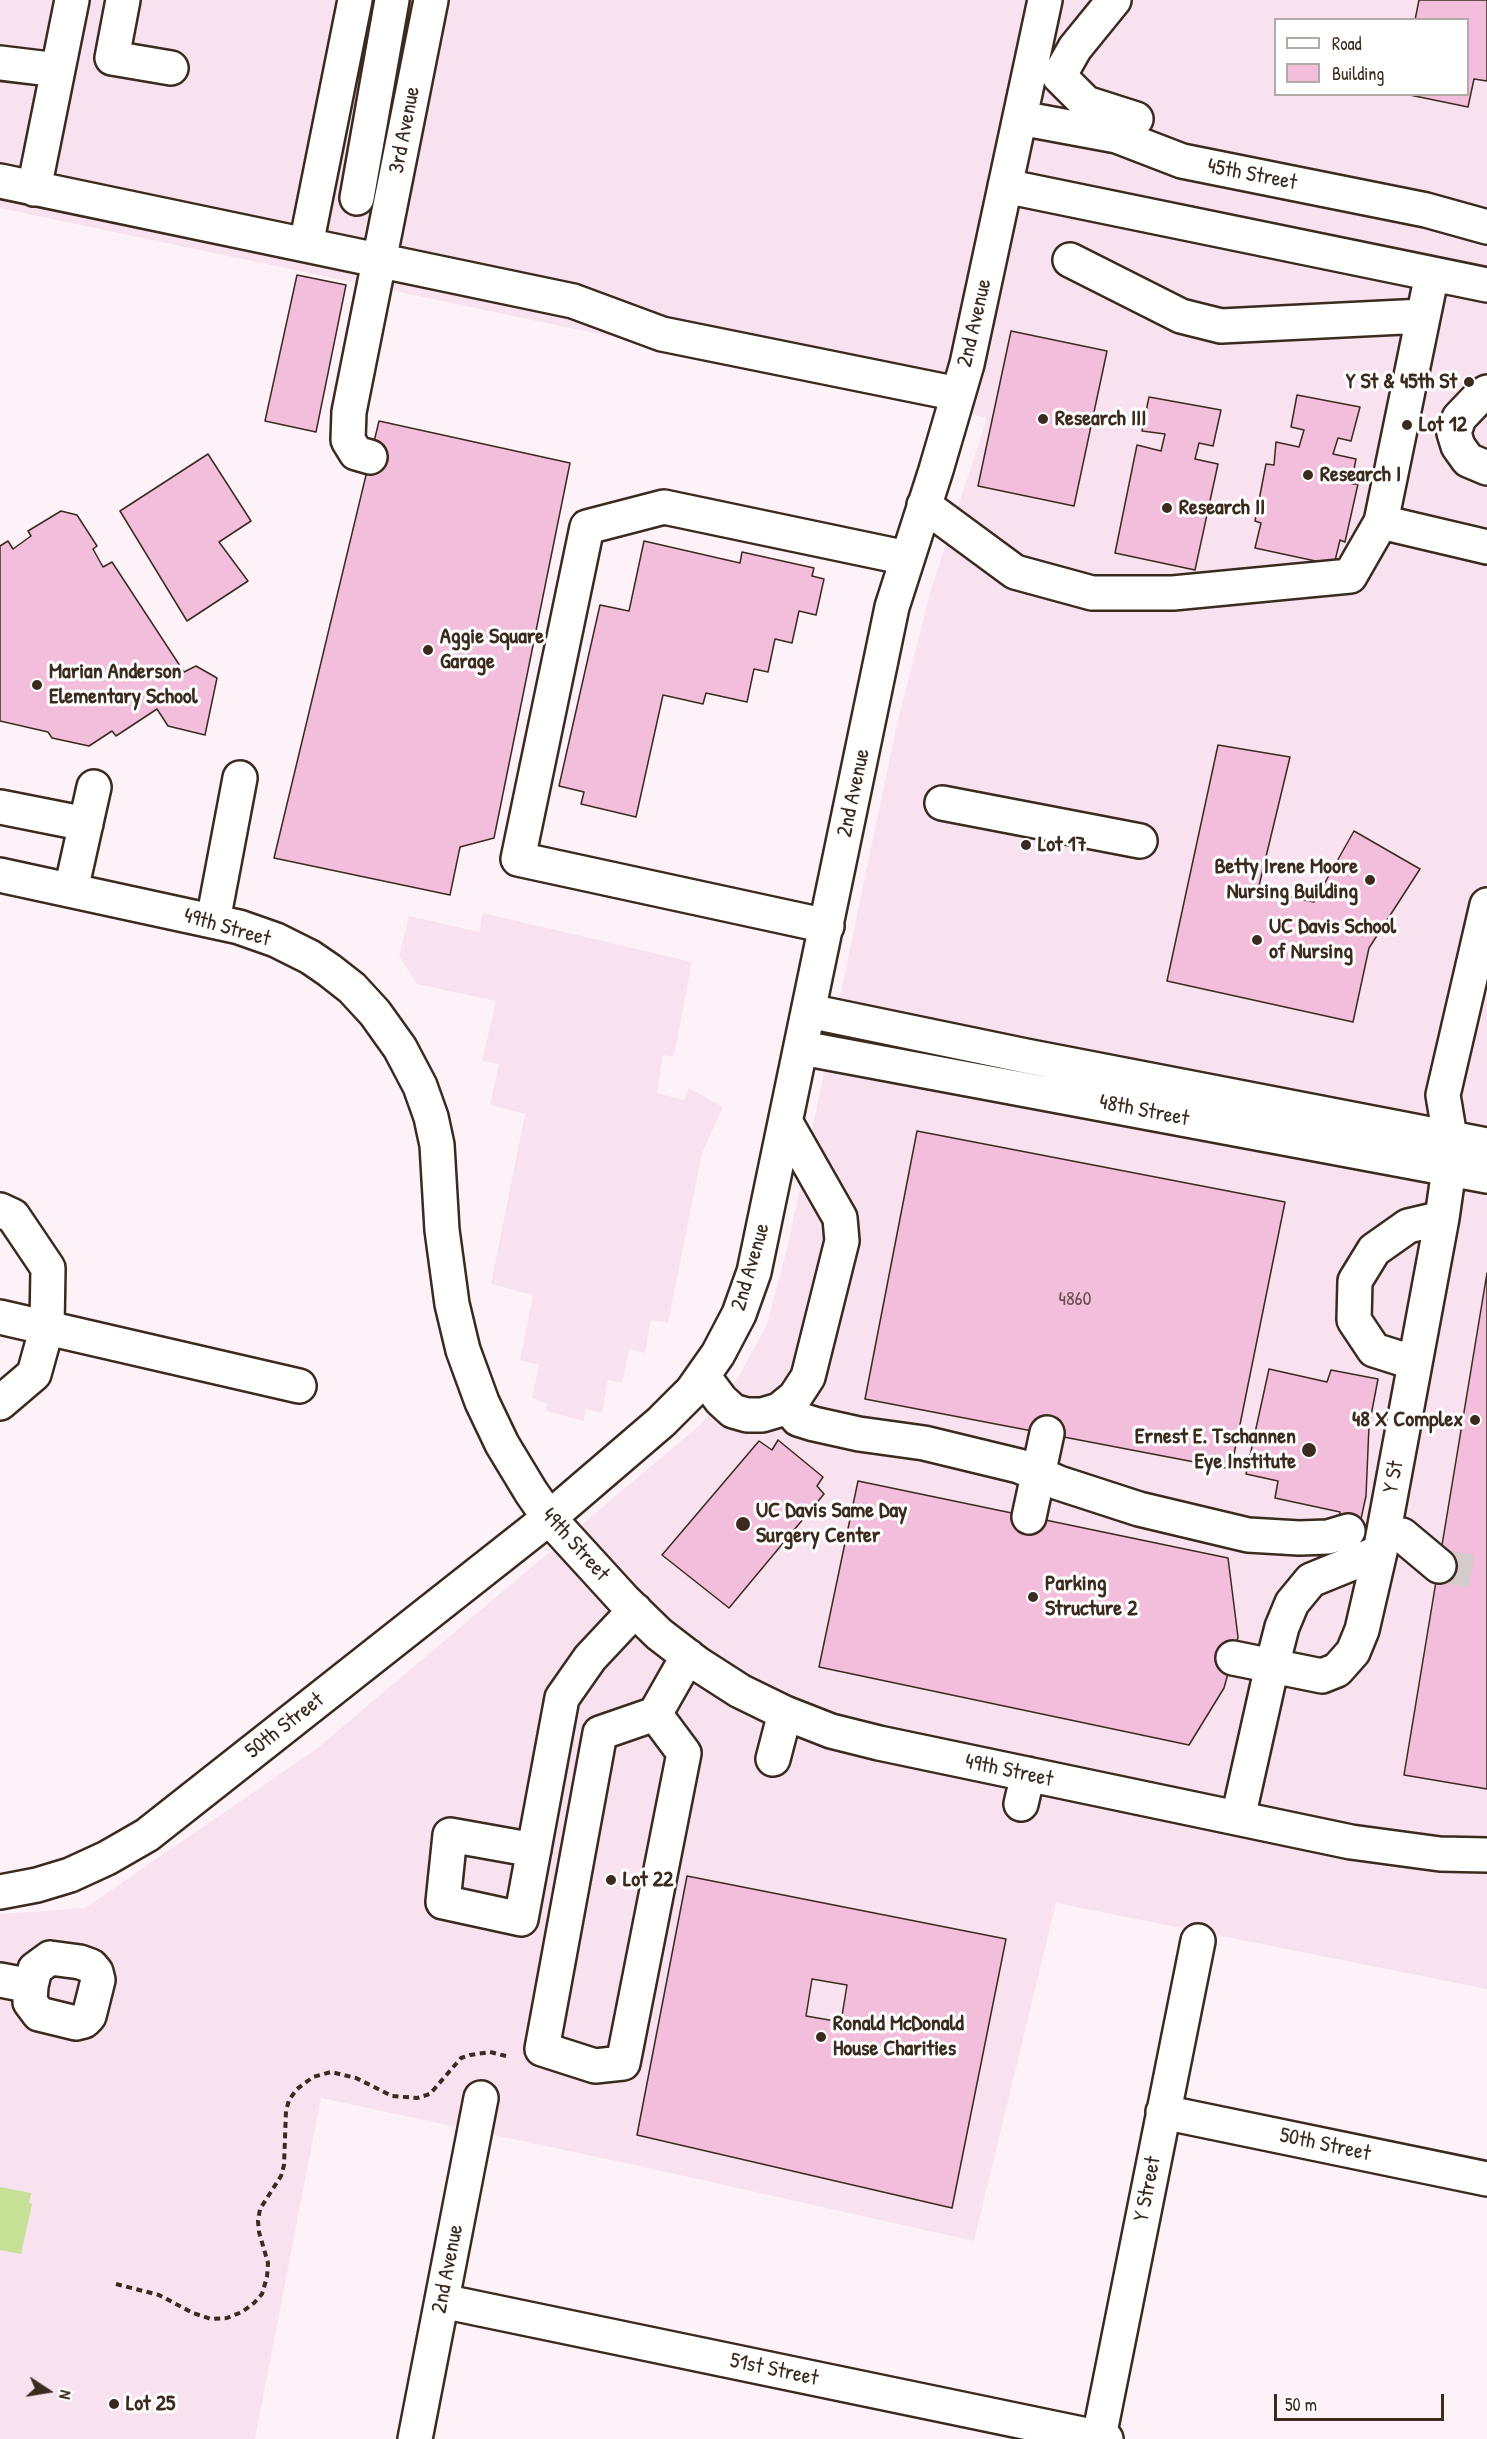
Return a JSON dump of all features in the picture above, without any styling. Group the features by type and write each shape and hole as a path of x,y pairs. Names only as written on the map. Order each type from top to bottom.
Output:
{"street":[{"path":"34,189 72,0"},
{"path":"123,0 112,58 171,68"},
{"path":"306,245 355,0"},
{"path":"357,198 392,0"},
{"name":"3rd Avenue","path":"370,457 356,453 348,440 349,412 431,0"},
{"name":"2nd Avenue","path":"549,1518 661,1422 692,1391 718,1354 739,1314 754,1272 892,608 967,364 1045,0"},
{"path":"1114,0 1075,48 1059,76 1086,103 1136,119"},
{"path":"0,63 58,69"},
{"name":"45th Street","path":"1020,118 1117,136 1182,161 1426,210 1487,227"},
{"path":"0,181 573,301 662,334 958,394"},
{"path":"1005,186 1487,285"},
{"path":"1070,260 1181,316 1221,326 1423,316"},
{"path":"924,505 1015,572 1092,593 1173,593 1350,576 1382,522 1432,274"},
{"path":"1487,392 1480,396 1459,418 1454,433 1458,446 1468,459 1487,468"},
{"path":"827,926 518,859 587,527 664,507 907,558"},
{"path":"1382,522 1487,547"},
{"path":"213,921 240,778"},
{"path":"71,890 94,787"},
{"path":"942,803 1140,841"},
{"path":"0,807 86,824"},
{"name":"49th Street","path":"0,875 239,927 276,940 329,970 352,988 375,1013 400,1047 420,1086 437,1145 445,1267 463,1350 482,1402 502,1444 549,1518 635,1610 659,1634 740,1691 785,1713 831,1731 879,1743 1024,1789 1238,1818 1395,1850 1487,1855"},
{"name":"Y St","path":"1233,1657 1322,1676 1337,1670 1353,1652 1362,1630 1371,1535 1415,1363 1442,1218 1450,1153 1443,1095 1487,905"},
{"name":"48th Street","path":"809,1011 1026,1056 1450,1153 1487,1176"},
{"name":"48th Street","path":"802,1048 1450,1153 1487,1144"},
{"path":"703,1376 721,1400 733,1411 747,1415 778,1410 795,1397 808,1377 842,1241 840,1218 786,1123"},
{"path":"0,1210 13,1216 48,1268 47,1327 34,1374 0,1402"},
{"path":"1415,1363 1374,1350 1354,1320 1355,1281 1374,1250 1408,1226 1442,1218"},
{"path":"0,1317 299,1386"},
{"path":"787,1404 798,1419 814,1424 859,1434 924,1443 1019,1466 1139,1509 1248,1535 1299,1538 1371,1535 1439,1566"},
{"path":"1029,1517 1047,1433"},
{"name":"50th Street","path":"0,1892 37,1885 70,1875 107,1858 147,1835 549,1518"},
{"path":"1238,1818 1272,1665 1292,1603 1311,1580 1371,1535"},
{"path":"534,1850 562,1698 590,1658 635,1610"},
{"path":"656,1714 684,1753 623,2063 595,2066 542,2049 600,1733 656,1714 688,1656"},
{"path":"773,1759 785,1713"},
{"name":"Y Street","path":"1103,2438 1163,2112 1198,1941"},
{"name":"2nd Avenue","path":"416,2439 481,2098"},
{"name":"50th Street","path":"1163,2112 1487,2179"},
{"name":"51st Street","path":"442,2301 1103,2438"}],"path":[{"path":"116,2284 159,2295 193,2313 211,2319 227,2318 242,2312 262,2294 267,2277 268,2263 259,2232 260,2209 281,2176 284,2165 284,2130 289,2100 304,2082 321,2073 331,2072 356,2078 392,2096 417,2098 430,2094 461,2058 490,2052 506,2056"}],"shaded area":[{"path":"0,0 1487,0 1487,1989 1056,1903 974,2241 321,2098 255,2439 0,2439 0,1914 85,1908 315,1750 701,1424 738,1378 767,1324 788,1245 897,724 930,593 987,418 898,397 0,208"},
{"path":"483,913 692,962 674,1057 663,1055 657,1093 684,1100 689,1088 723,1107 702,1153 668,1323 651,1320 645,1353 629,1349 622,1383 608,1380 602,1413 585,1409 584,1421 546,1411 547,1404 532,1398 539,1365 520,1360 533,1295 491,1284 525,1114 490,1105 499,1064 482,1061 496,1001 417,984 399,956 409,916 479,932"}],"green space":[{"path":"0,2187 31,2193 29,2203 32,2204 21,2254 0,2250"}],"building":[{"path":"1419,0 1487,0 1487,81 1474,79 1468,107 1415,96 1469,96 1469,18 1415,18"},
{"path":"297,275 346,285 316,432 265,421"},
{"name":"Research III","path":"1011,331 1107,351 1074,506 978,486"},
{"name":"Research I","path":"1297,395 1360,407 1351,441 1338,438 1333,454 1356,459 1351,484 1358,484 1345,542 1340,540 1334,565 1255,548 1261,523 1255,521 1266,464 1274,465 1276,442 1299,447 1304,430 1291,427"},
{"name":"Research II","path":"1149,397 1221,410 1213,446 1199,443 1195,459 1218,464 1195,570 1115,553 1137,445 1161,451 1165,434 1142,431"},
{"name":"Aggie Square Garage","path":"379,421 570,463 494,838 460,847 450,895 274,858"},
{"path":"208,454 251,521 219,542 248,581 187,621 120,511"},
{"path":"61,511 77,515 97,546 93,549 103,567 112,562 184,672 196,666 217,678 205,735 168,726 157,709 116,736 112,731 89,746 52,738 48,732 0,721 0,546 8,541 13,549 31,536 28,531"},
{"path":"644,541 740,563 742,552 814,568 812,576 824,579 816,615 799,611 792,643 775,639 768,672 754,669 747,702 706,693 703,704 663,695 636,817 581,804 584,792 559,786 600,605 629,611"},
{"name":"Betty Irene Moore Nursing Building","path":"1218,745 1290,757 1258,890 1314,902 1354,831 1420,869 1369,948 1353,1022 1167,981"},
{"path":"917,1131 1285,1202 1231,1469 865,1399"},
{"name":"48 X Complex","path":"1487,1273 1487,1789 1404,1775"},
{"name":"Ernest E. Tschannen Eye Institute","path":"1269,1369 1327,1382 1331,1370 1378,1379 1369,1426 1366,1496 1357,1537 1338,1525 1340,1512 1275,1498 1278,1481 1246,1474"},
{"name":"UC Davis Same Day Surgery Center","path":"778,1440 823,1477 817,1486 824,1494 729,1608 662,1555 759,1441 772,1450"},
{"name":"Parking Structure 2","path":"858,1481 1228,1558 1238,1637 1224,1688 1189,1745 819,1667"},
{"name":"Ronald McDonald House Charities","path":"687,1876 1006,1939 952,2208 637,2135"},
{"path":"812,1979 847,1985 841,2022 806,2016"}],"tunnel":[{"path":"1439,1566 1487,1573"}],"place":[{"name":"Y St & 45th St","path":"1469,382"},
{"name":"Research III","path":"1043,419"},
{"name":"Lot 12","path":"1407,425"},
{"name":"Research I","path":"1308,475"},
{"name":"Research II","path":"1167,508"},
{"name":"Aggie Square Garage","path":"428,650"},
{"name":"Marian Anderson Elementary School","path":"37,685"},
{"name":"Lot 17","path":"1026,845"},
{"name":"Betty Irene Moore Nursing Building","path":"1370,880"},
{"name":"UC Davis School of Nursing","path":"1257,940"},
{"name":"48 X Complex","path":"1475,1420"},
{"name":"Ernest E. Tschannen Eye Institute","path":"1309,1450"},
{"name":"UC Davis Same Day Surgery Center","path":"743,1524"},
{"name":"Parking Structure 2","path":"1033,1597"},
{"name":"Lot 22","path":"611,1880"},
{"name":"Ronald McDonald House Charities","path":"821,2037"},
{"name":"Lot 25","path":"114,2404"}]}
